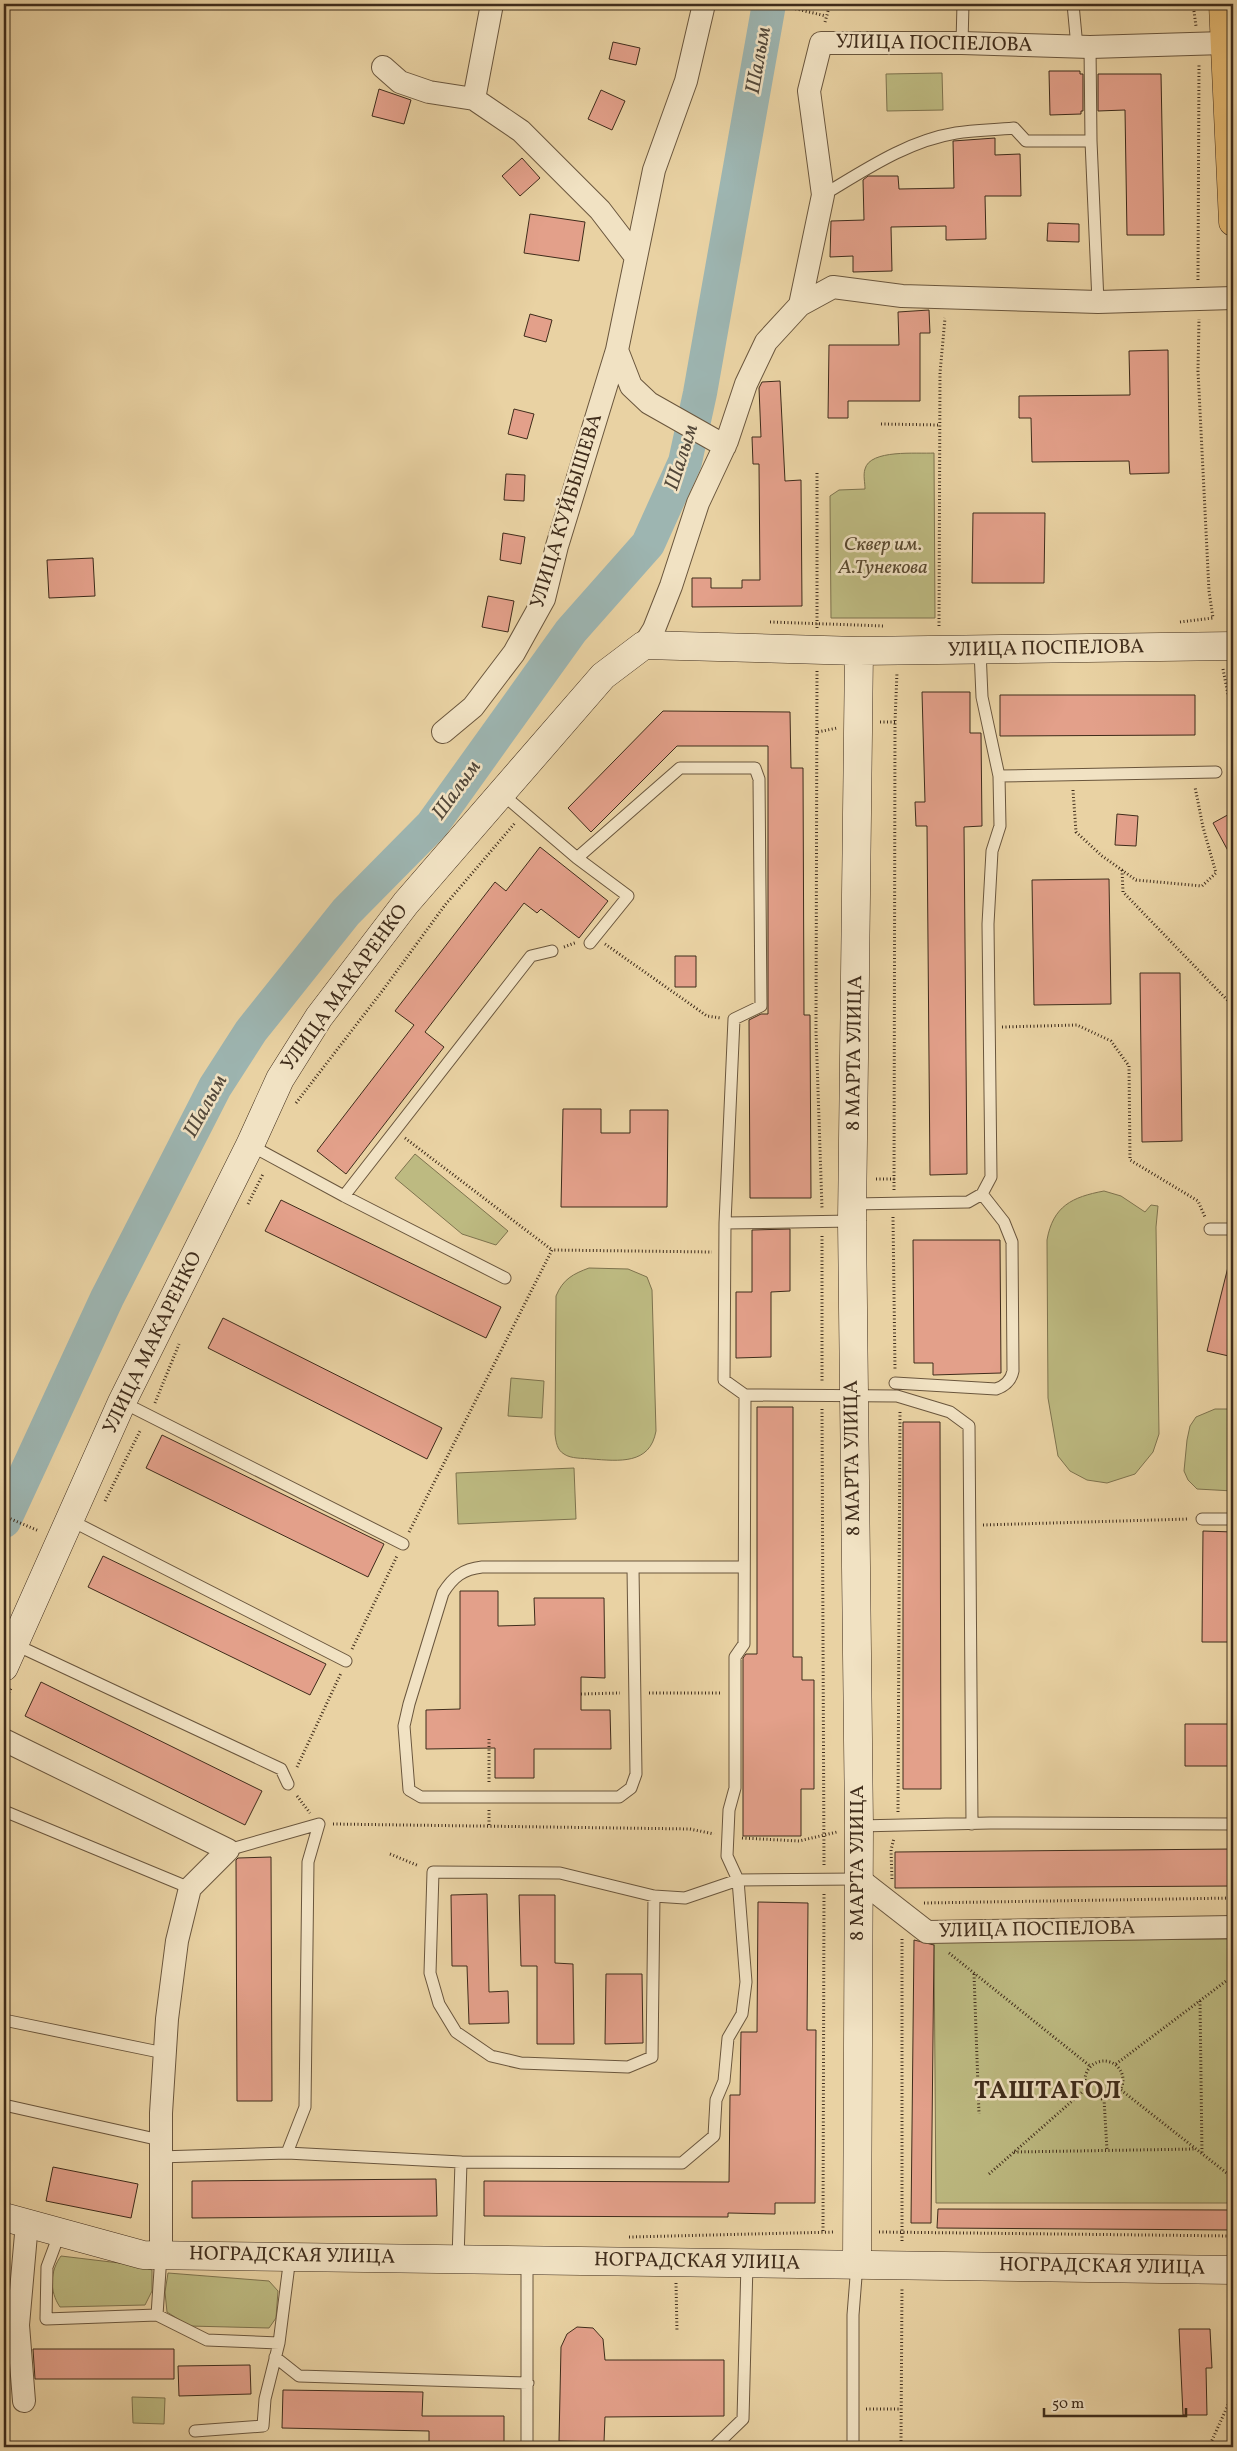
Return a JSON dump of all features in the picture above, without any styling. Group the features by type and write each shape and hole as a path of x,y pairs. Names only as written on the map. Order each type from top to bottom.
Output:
{"main road":[{"path":"1223,4 1211,43 1233,222"}],"street":[{"path":"474,99 492,4"},
{"name":"УЛИЦА КУЙБЫШЕВА","path":"443,732 472,707 514,653 544,599 557,546 617,350 654,170 686,81 704,4"},
{"name":"УЛИЦА ПОСПЕЛОВА","path":"800,305 823,195 809,92 821,43 962,43 1084,47 1211,43"},
{"path":"383,67 400,82 429,92 474,99 521,131 600,210 636,257"},
{"path":"644,645 654,629 671,586 698,503 725,446 746,384 766,342 800,305 833,288 902,296 1098,302 1233,298"},
{"path":"617,350 631,386 649,403 725,446"},
{"path":"644,645 817,637 859,651"},
{"name":"УЛИЦА МАКАРЕНКО","path":"9,1656 81,1525 122,1402 261,1150 280,1079 319,1017 406,903 603,676 644,645"},
{"name":"УЛИЦА ПОСПЕЛОВА","path":"859,651 1233,646"},
{"name":"8 МАРТА УЛИЦА","path":"857,2264 859,1879 852,1394 852,1213 859,651"},
{"path":"4,1740 228,1850 190,1888"},
{"name":"УЛИЦА ПОСПЕЛОВА","path":"859,1879 927,1932 1233,1927"},
{"name":"НОГРАДСКАЯ УЛИЦА","path":"161,2255 160,2148 164,2053 177,1941 190,1888"},
{"path":"16,2220 18,2325 24,2401"},
{"name":"НОГРАДСКАЯ УЛИЦА","path":"16,2220 143,2255 1233,2270"}],"lane":[{"path":"962,4 962,43"},
{"path":"1072,4 1084,47 1092,141 1098,302"},
{"path":"823,195 881,160 913,146 955,133 1014,128 1026,142 1092,141"},
{"path":"725,1223 822,1222 852,1213 893,1205 968,1202 982,1194 991,1177 988,924 992,851 1000,826 999,776 982,697 980,650"},
{"path":"577,858 680,768 755,768 759,779 761,1006 734,1019 724,1252 724,1380 745,1395 852,1394 897,1396 950,1412 969,1426 972,1824"},
{"path":"999,776 1072,773 1193,774 1216,772"},
{"path":"501,793 577,858 628,896 592,940"},
{"path":"344,1196 531,956 552,951"},
{"path":"261,1150 344,1196 505,1278"},
{"path":"895,1383 996,1389 1003,1387 1012,1378 1012,1242 1004,1222 982,1194"},
{"path":"1210,1229 1233,1229"},
{"path":"4,2105 160,2148 461,2162 682,2163 714,2136 716,2100 724,2081 728,2038 742,2014 746,1982 738,1880 727,1856 730,1810 735,1788 735,1658 744,1644 745,1395"},
{"path":"122,1402 403,1544"},
{"path":"1202,1519 1233,1519"},
{"path":"81,1525 346,1661"},
{"path":"633,1568 636,1774 631,1788 618,1797 421,1797 409,1790 404,1726 408,1704 443,1593 453,1578 468,1569 482,1567 744,1567"},
{"path":"9,1656 281,1769 288,1784"},
{"path":"4,1811 190,1888"},
{"path":"228,1850 319,1824"},
{"path":"287,2153 305,2107 308,1862 319,1824"},
{"path":"858,1828 972,1824 1233,1824"},
{"path":"654,1896 652,2057 628,2067 521,2063 491,2056 456,2032 439,2004 430,1973 432,1872 560,1873 654,1896 685,1898 738,1880 859,1879"},
{"path":"4,2020 164,2053"},
{"path":"458,2259 461,2162"},
{"path":"60,2232 47,2266 46,2319 157,2315 207,2340 279,2343"},
{"path":"157,2315 161,2255"},
{"path":"195,2431 263,2426 265,2399 279,2343 290,2257"},
{"path":"527,2259 527,2447"},
{"path":"714,2447 743,2419 747,2263"},
{"path":"853,2447 853,2315 857,2264"},
{"path":"275,2357 299,2376 528,2383"}],"path":[{"path":"775,4 826,16"},
{"path":"1177,622 1213,618 1209,591 1198,371 1199,299 1211,43 1194,4"},
{"path":"939,626 940,373 947,297"},
{"path":"882,424 939,425"},
{"path":"816,473 818,802 816,1031 822,1222 823,2231"},
{"path":"770,622 817,637 898,626 899,651 895,722 895,1178 893,1205 895,1383"},
{"path":"931,626 949,626"},
{"path":"1072,773 1076,832 1136,880 1202,886 1216,873 1203,827 1193,774"},
{"path":"295,1103 383,990 445,905 480,861 524,813"},
{"path":"1122,870 1122,892 1233,1006"},
{"path":"552,951 576,942 592,940 707,1016 734,1019"},
{"path":"989,1028 1077,1025 1111,1041 1129,1066 1130,1160 1198,1201 1210,1229"},
{"path":"396,1130 552,1250 724,1252"},
{"path":"244,1212 257,1190 261,1150"},
{"path":"552,1250 403,1544 288,1784 319,1824 690,1829 728,1837 799,1841 858,1828"},
{"path":"81,1525 162,1389 180,1340"},
{"path":"897,1396 900,1410 900,1525 896,1827 891,1850 893,1906 902,1940 903,2264 901,2441"},
{"path":"4,1516 39,1531"},
{"path":"970,1526 1202,1519"},
{"path":"581,1694 735,1693"},
{"path":"390,1854 432,1872"},
{"path":"893,1906 919,1903 1233,1898"},
{"path":"947,1952 1090,2066"},
{"path":"974,1973 979,2114"},
{"path":"1116,2064 1226,1981"},
{"path":"1200,2000 1202,2154"},
{"path":"1100,2061 1116,2064 1124,2077 1121,2090 1116,2095 1104,2099 1097,2098 1087,2088 1086,2074 1090,2066 1100,2061"},
{"path":"990,2174 1087,2088"},
{"path":"1121,2090 1233,2178"},
{"path":"1104,2099 1107,2150"},
{"path":"1014,2152 1196,2149"},
{"path":"626,2237 712,2236 823,2231 1233,2236"},
{"path":"1209,2447 1233,2394"},
{"path":"1228,2406 1233,2408"},
{"path":"853,2410 900,2409"}],"green space":[{"path":"942,73 943,110 887,111 886,74"},
{"name":"Сквер им. А.Тунекова","path":"906,453 934,453 935,618 831,618 830,496 839,490 865,489 865,469 876,458"},
{"path":"415,1154 508,1231 496,1245 462,1234 395,1178"},
{"path":"1104,1191 1121,1196 1145,1212 1151,1205 1158,1206 1156,1227 1159,1434 1153,1452 1135,1474 1107,1483 1087,1480 1070,1471 1058,1456 1048,1398 1047,1240 1050,1228 1059,1211 1073,1200"},
{"path":"589,1268 628,1269 647,1277 652,1290 656,1431 653,1442 647,1450 640,1455 622,1460 574,1458 562,1452 556,1443 556,1296 562,1285 569,1278"},
{"path":"511,1378 544,1381 542,1418 508,1416"},
{"path":"1215,1409 1233,1409 1233,1491 1197,1489 1188,1480 1184,1471 1190,1426 1196,1417"},
{"path":"574,1468 576,1519 458,1524 456,1473"},
{"path":"1233,1939 1233,2203 936,2203 934,1941"},
{"path":"61,2256 136,2265 152,2270 152,2291 145,2305 60,2307 56,2301 52,2281 57,2262"},
{"path":"168,2273 269,2281 278,2291 276,2318 269,2328 189,2326 167,2312 165,2292"},
{"path":"132,2397 165,2398 164,2424 133,2423"}],"building":[{"path":"613,42 640,48 636,65 609,59"},
{"path":"1049,71 1080,71 1080,74 1083,74 1083,111 1081,111 1081,114 1050,115"},
{"path":"1098,74 1161,74 1164,235 1127,235 1125,110 1098,111"},
{"path":"379,89 411,100 404,124 372,116"},
{"path":"601,90 625,101 612,130 588,119"},
{"path":"995,138 995,155 1020,154 1021,196 985,196 986,239 946,240 946,226 891,227 892,271 853,272 853,256 830,257 831,221 864,220 863,180 868,176 898,176 899,189 954,188 953,141"},
{"path":"522,158 540,178 520,196 502,176"},
{"path":"530,214 585,222 579,261 524,253"},
{"path":"1048,223 1079,224 1079,242 1047,241"},
{"path":"929,310 930,333 920,333 920,401 848,401 848,418 828,418 829,345 899,345 898,312"},
{"path":"530,314 552,320 546,342 524,336"},
{"path":"1168,350 1169,473 1130,474 1129,461 1032,462 1031,418 1019,418 1019,396 1130,395 1129,351"},
{"path":"780,381 785,481 801,480 802,606 692,607 692,578 711,578 711,588 742,588 742,580 760,580 759,464 753,464 752,437 761,437 759,388 762,382"},
{"path":"514,409 534,414 527,439 508,434"},
{"path":"506,474 525,475 524,501 504,500"},
{"path":"973,513 1045,513 1044,583 972,583"},
{"path":"503,533 525,537 521,564 500,560"},
{"path":"93,558 95,596 49,598 47,560"},
{"path":"488,596 514,601 508,632 482,627"},
{"path":"922,692 970,692 970,733 981,733 982,826 964,827 967,1174 930,1175 927,826 916,826 915,802 925,802"},
{"path":"1000,695 1195,695 1195,735 1000,736"},
{"path":"663,711 790,712 791,768 803,768 804,1015 810,1015 811,1198 750,1198 749,1020 761,1014 768,1014 768,746 677,746 591,832 568,808"},
{"path":"1233,812 1233,860 1213,823"},
{"path":"1117,814 1138,816 1136,846 1115,845"},
{"path":"540,847 608,901 579,938 541,909 537,913 524,903 425,1032 444,1047 346,1174 317,1151 414,1025 395,1011 495,882 506,891"},
{"path":"1109,879 1111,1004 1034,1005 1032,880"},
{"path":"675,956 696,956 696,987 675,987"},
{"path":"1140,973 1180,973 1182,1141 1142,1142"},
{"path":"563,1109 601,1109 601,1133 630,1133 630,1110 668,1110 667,1207 561,1207"},
{"path":"281,1200 501,1307 486,1338 265,1231"},
{"path":"790,1229 790,1291 771,1292 771,1357 736,1358 736,1292 752,1292 752,1230"},
{"path":"913,1240 1000,1240 1001,1373 933,1375 933,1363 914,1363"},
{"path":"1228,1267 1233,1268 1233,1357 1207,1351"},
{"path":"223,1318 442,1428 427,1459 208,1348"},
{"path":"757,1407 793,1407 793,1657 802,1657 802,1680 814,1680 814,1789 801,1789 801,1836 743,1836 743,1658 746,1654 757,1654"},
{"path":"903,1422 940,1422 941,1789 903,1789"},
{"path":"162,1435 384,1544 368,1577 146,1468"},
{"path":"1203,1531 1233,1532 1233,1642 1202,1642"},
{"path":"103,1556 326,1664 310,1695 88,1587"},
{"path":"460,1591 498,1591 498,1626 535,1625 534,1598 604,1598 605,1678 581,1677 581,1710 610,1710 611,1749 534,1749 534,1778 495,1778 495,1748 426,1749 426,1710 460,1709"},
{"path":"41,1682 262,1791 245,1825 25,1716"},
{"path":"1185,1724 1233,1724 1233,1766 1185,1766"},
{"path":"1233,1849 1233,1886 895,1888 895,1852"},
{"path":"271,1857 272,2101 237,2101 236,1860 238,1858"},
{"path":"487,1894 489,1992 508,1991 509,2023 469,2024 467,1966 452,1966 451,1895"},
{"path":"519,1895 555,1895 555,1963 573,1964 574,2044 537,2044 537,1966 521,1966"},
{"path":"758,1902 808,1903 807,2030 816,2030 815,2203 775,2203 775,2214 728,2213 728,2217 484,2216 484,2181 729,2182 730,2095 740,2095 741,2032 757,2032"},
{"path":"914,1940 934,1945 931,2223 911,2223"},
{"path":"606,1974 642,1974 643,2043 605,2044"},
{"path":"53,2167 138,2184 131,2218 46,2201"},
{"path":"436,2179 437,2216 192,2218 192,2181"},
{"path":"938,2209 1233,2210 1233,2230 937,2228"},
{"path":"577,2327 593,2328 603,2339 605,2360 724,2360 724,2416 605,2417 604,2442 559,2441 561,2347 567,2334"},
{"path":"1179,2329 1210,2329 1212,2368 1206,2368 1207,2415 1183,2415"},
{"path":"33,2349 174,2349 174,2379 35,2379"},
{"path":"250,2365 251,2394 179,2396 178,2366"},
{"path":"283,2390 423,2392 422,2416 504,2416 504,2447 429,2447 429,2431 282,2428"}],"waterway":[{"name":"Шалым","path":"4,1521 107,1298 215,1087 251,1031 346,912 432,825 571,631 648,544 685,462 700,393 769,4"}],"district":[{"name":"ТАШТАГОЛ","path":"1048,2091"}]}
